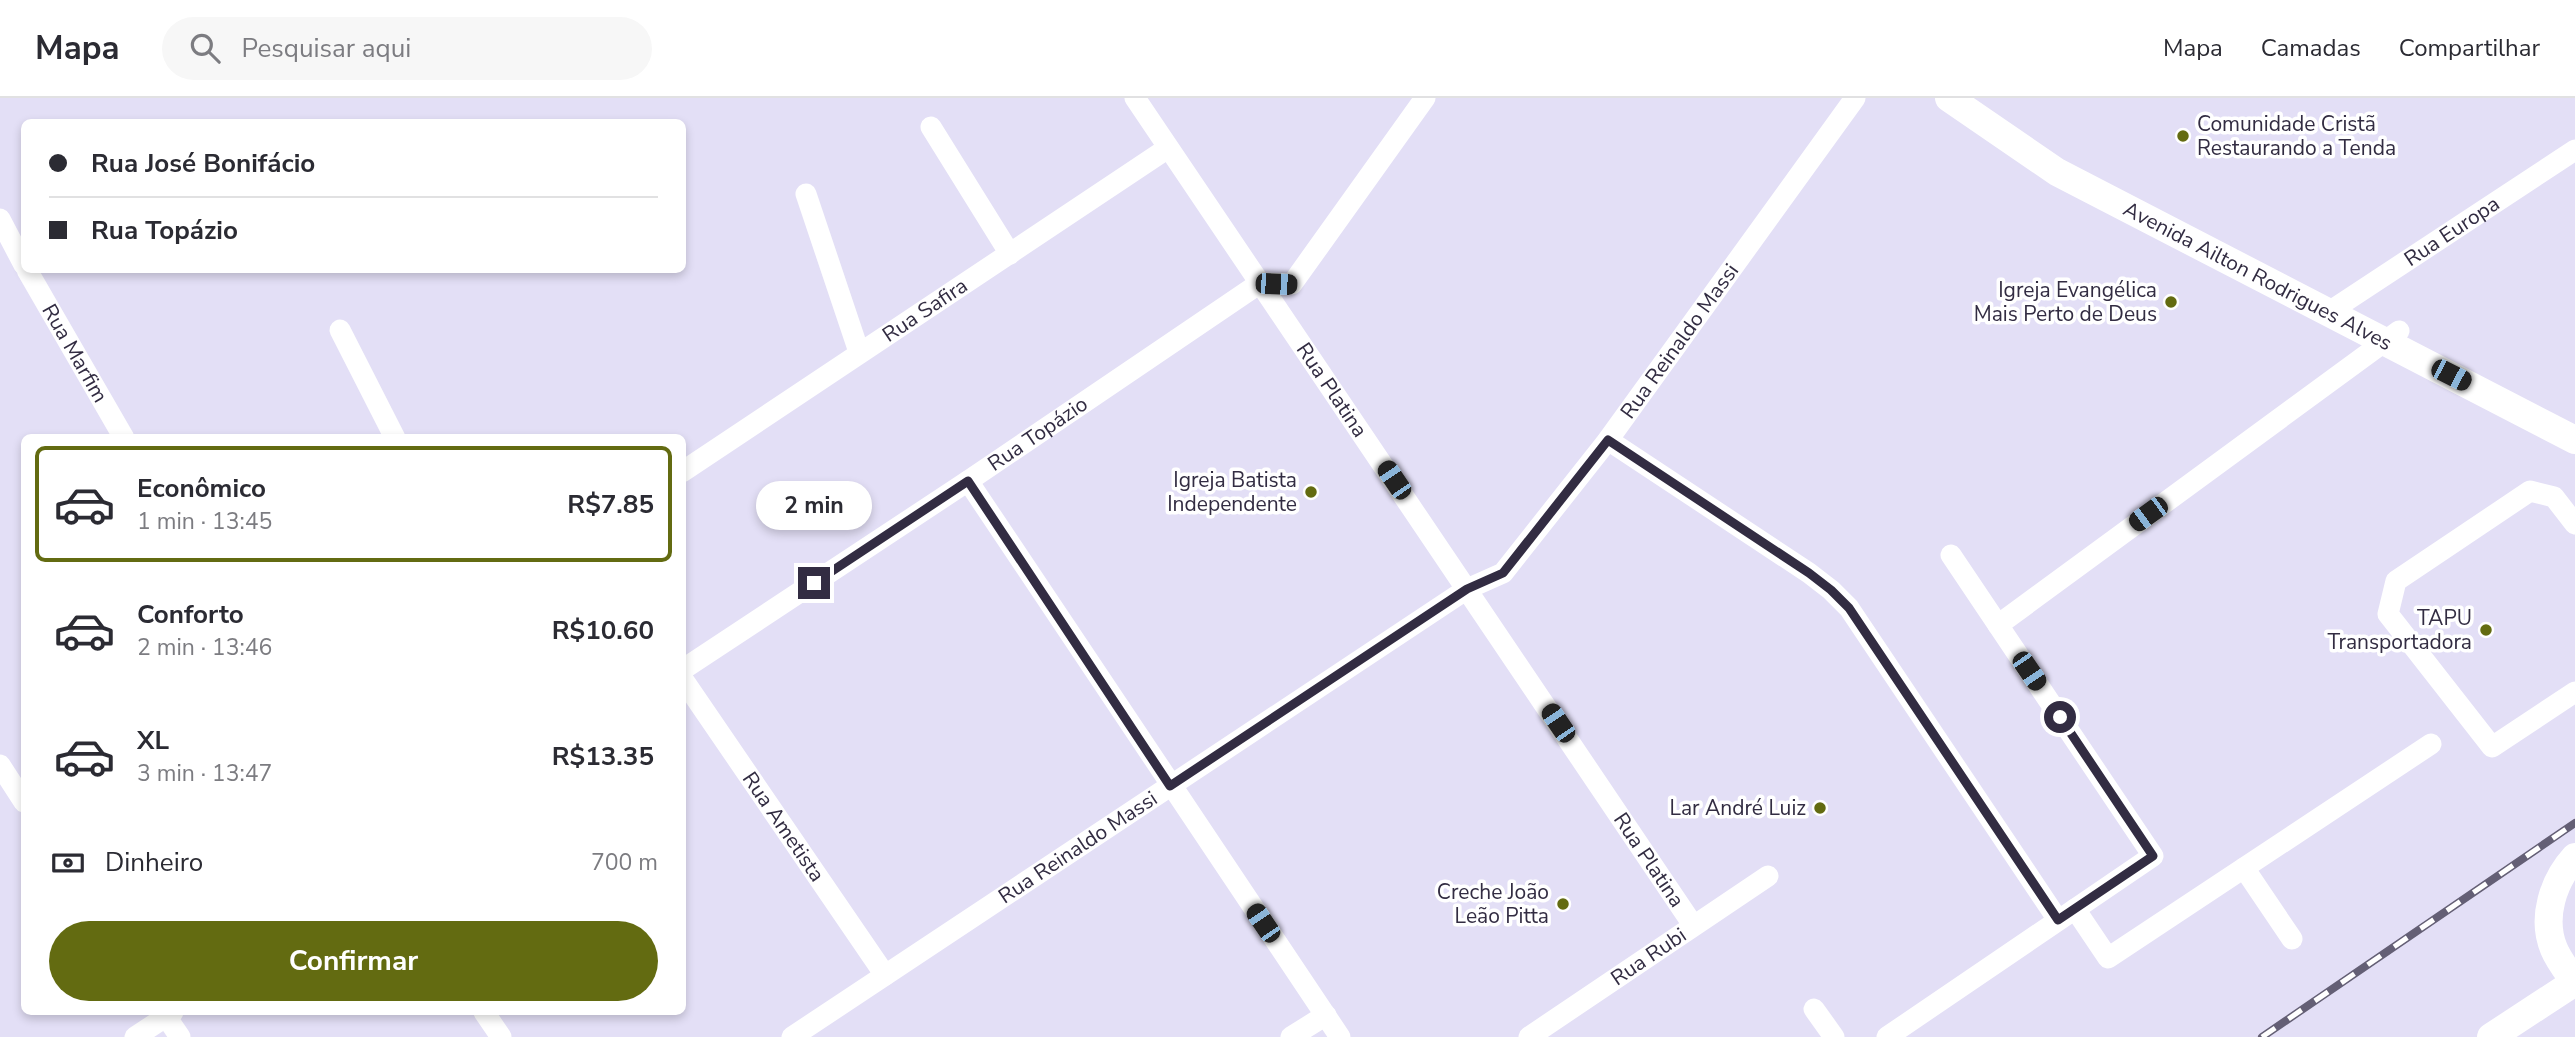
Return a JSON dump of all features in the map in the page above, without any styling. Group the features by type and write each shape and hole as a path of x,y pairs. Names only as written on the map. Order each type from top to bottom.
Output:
{"main road":[{"name":"Avenida Ailton Rodrigues Alves","path":"1949,98 2057,172 2169,219"},
{"name":"Avenida Ailton Rodrigues Alves","path":"1982,98 2069,158 2169,219 2520,402 2575,422"},
{"name":"Avenida Ailton Rodrigues Alves","path":"2520,402 2575,440"},
{"path":"2491,1037 2575,982 2556,953 2549,920 2556,884 2575,857"},
{"path":"2575,887 2568,903 2566,925 2575,949"}],"street":[{"name":"Rua Platina","path":"1135,98 1693,925"},
{"path":"1276,306 1425,98"},
{"name":"Rua Reinaldo Massi","path":"792,1037 1467,589 1503,573 1608,440 1854,98"},
{"path":"931,127 1010,254"},
{"name":"Rua Safira","path":"686,469 1168,148"},
{"name":"Rua Europa","path":"2337,307 2575,150"},
{"path":"806,194 859,352"},
{"name":"Rua Marfim","path":"0,219 21,258"},
{"name":"Rua Marfim","path":"29,273 122,434"},
{"path":"1260,283 1292,284"},
{"name":"Rua Topázio","path":"686,667 1260,283"},
{"path":"340,330 394,434"},
{"path":"1998,625 2392,336"},
{"path":"1608,440 1809,573 1849,608 2066,915 2108,958 2431,744"},
{"path":"968,481 1340,1037"},
{"path":"2575,524 2554,497 2530,491 2396,581 2388,614 2492,747 2575,692"},
{"path":"1887,1037 2153,856 1951,555"},
{"name":"Rua Ametista","path":"686,684 885,975"},
{"path":"0,765 21,797"},
{"path":"2244,869 2292,939"},
{"name":"Rua Rubi","path":"1529,1037 1768,876"},
{"path":"1815,1009 1834,1037"},
{"path":"135,1037 164,1015"},
{"path":"168,1015 180,1037"},
{"path":"486,1015 501,1037"},
{"path":"1291,1037 1325,1015"}],"railway":[{"path":"2262,1037 2575,823"}],"place":[{"name":"Comunidade Cristã Restaurando a Tenda","path":"2183,136"},
{"name":"Igreja Evangélica Mais Perto de Deus","path":"2171,302"},
{"name":"Igreja Batista Independente","path":"1311,492"},
{"name":"TAPU Transportadora","path":"2486,630"},
{"name":"Lar André Luiz","path":"1820,808"},
{"name":"Creche João Leão Pitta","path":"1563,904"}],"route":[{"path":"814,583 968,481 1170,786 1467,589 1503,573 1608,440 1809,573 1849,608 2058,920 2153,856 2060,717"}]}
